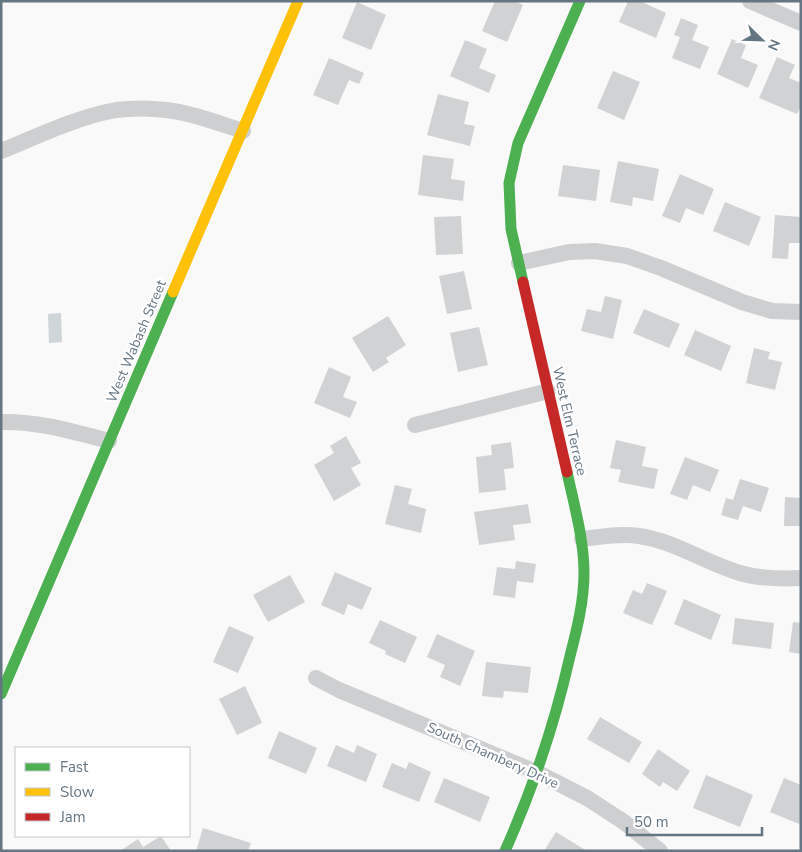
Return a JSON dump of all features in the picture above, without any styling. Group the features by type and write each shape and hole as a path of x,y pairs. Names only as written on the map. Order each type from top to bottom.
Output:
{"street":[{"name":"West Wabash Street","path":"1,694 298,1"},
{"name":"West Elm Terrace","path":"504,851 523,808 564,688 580,613 584,573 582,540 511,229 509,183 518,143 580,1"},
{"path":"750,1 801,23"},
{"path":"1,151 90,116 116,110 164,110 182,113 243,131"},
{"path":"519,262 569,252 595,251 627,256 742,302 772,311 801,312"},
{"path":"415,425 548,390"},
{"path":"1,422 46,425 110,441"},
{"path":"582,540 615,534 640,536 665,543 740,573 770,579 801,578"},
{"name":"South Chambery Drive","path":"316,678 339,690 536,772 587,798 624,822 660,851"}],"shaded area":[{"path":"61,313 62,342 49,343 48,314"}],"building":[{"path":"495,1 514,1 523,5 507,42 482,31"},
{"path":"628,1 640,1 666,13 656,38 619,22"},
{"path":"357,2 386,15 371,50 342,38"},
{"path":"681,18 698,25 692,40 709,47 700,69 672,58 680,37 674,35"},
{"path":"732,39 746,45 741,58 758,65 748,88 717,74"},
{"path":"465,40 487,49 479,68 496,75 489,93 450,76"},
{"path":"777,57 795,65 789,78 801,83 801,106 797,114 759,98"},
{"path":"329,58 364,73 359,84 349,80 338,105 313,95"},
{"path":"613,71 640,82 624,120 597,108"},
{"path":"438,94 469,102 464,124 475,126 470,146 427,135"},
{"path":"423,155 454,159 451,179 465,181 463,201 418,195"},
{"path":"618,161 659,169 653,201 633,197 632,206 610,202"},
{"path":"563,165 600,170 596,201 558,196"},
{"path":"680,174 714,189 703,215 686,208 680,223 662,216"},
{"path":"725,202 761,217 749,246 713,231"},
{"path":"775,215 801,217 801,243 789,243 788,259 772,258"},
{"path":"461,216 463,254 436,255 434,217"},
{"path":"464,271 472,309 447,314 439,276"},
{"path":"605,296 622,300 613,339 581,331 587,309 601,312"},
{"path":"644,309 680,324 669,348 633,333"},
{"path":"388,316 406,345 386,358 389,362 373,372 352,338"},
{"path":"479,327 488,365 458,372 450,333"},
{"path":"695,330 731,346 721,371 684,355"},
{"path":"754,348 770,352 768,359 782,362 775,390 746,383"},
{"path":"329,367 351,377 343,397 357,402 350,418 314,403"},
{"path":"346,436 361,463 351,468 361,485 334,501 314,465 334,453 330,446"},
{"path":"616,440 646,447 642,466 658,469 654,489 618,482 621,470 610,468"},
{"path":"511,442 514,468 504,469 506,490 479,493 476,457 492,455 491,445"},
{"path":"685,457 719,470 710,492 693,485 687,500 670,494"},
{"path":"740,479 769,488 761,512 743,506 738,520 721,515 726,498 733,500"},
{"path":"395,485 412,489 408,504 426,509 421,533 385,524"},
{"path":"785,497 801,498 801,526 784,526"},
{"path":"528,504 531,523 513,525 515,540 479,545 474,512"},
{"path":"516,561 536,564 533,583 517,581 515,598 493,595 497,567 515,569"},
{"path":"335,572 372,588 362,610 348,604 344,615 321,605"},
{"path":"290,575 305,602 268,622 253,595"},
{"path":"647,583 667,591 652,625 623,613 633,590 642,594"},
{"path":"684,599 721,615 711,640 674,624"},
{"path":"735,618 774,623 771,649 732,644"},
{"path":"380,620 417,637 405,663 385,654 386,651 369,643"},
{"path":"793,622 801,623 801,654 789,652"},
{"path":"229,626 254,637 238,673 213,662"},
{"path":"437,634 475,651 460,686 440,677 445,665 427,657"},
{"path":"486,662 531,667 528,693 504,691 503,698 482,696"},
{"path":"245,686 262,723 237,735 219,699"},
{"path":"600,717 642,742 629,763 587,739"},
{"path":"279,731 317,748 306,774 268,758"},
{"path":"336,745 354,753 357,745 377,754 366,782 327,766"},
{"path":"658,749 690,771 677,791 663,782 660,787 642,774"},
{"path":"409,762 431,772 419,802 382,787 392,763 406,769"},
{"path":"706,775 753,795 740,827 693,808"},
{"path":"444,778 490,797 480,822 434,802"},
{"path":"784,778 801,785 801,819 799,824 770,812"},
{"path":"203,828 251,843 248,851 196,851"},
{"path":"556,832 587,851 544,851"},
{"path":"162,837 171,851 120,851 138,839 143,847"}],"traffic: fast":[{"path":"523,282 511,229 509,183 518,143 580,1"},
{"path":"1,694 173,292"},
{"path":"505,851 525,803 550,731 578,625 584,583 584,560 567,472"}],"traffic: slow":[{"path":"173,292 298,1"}],"traffic: jam":[{"path":"523,282 567,472"}]}
